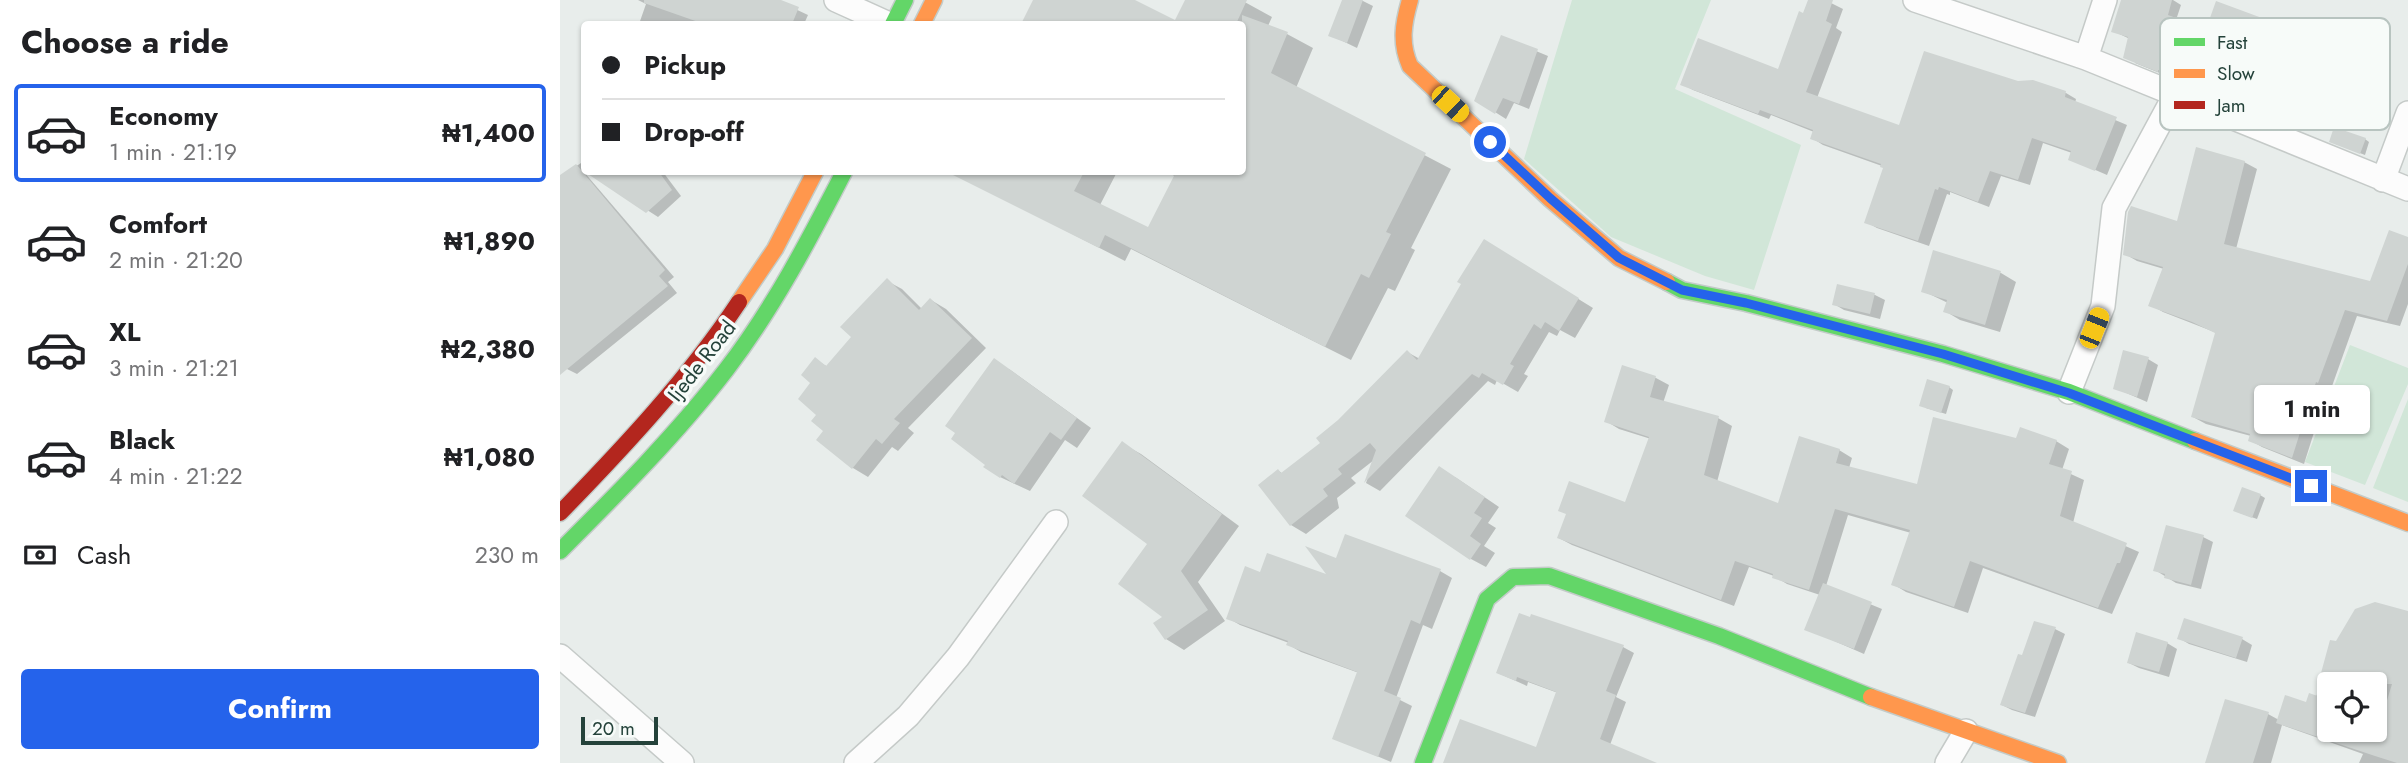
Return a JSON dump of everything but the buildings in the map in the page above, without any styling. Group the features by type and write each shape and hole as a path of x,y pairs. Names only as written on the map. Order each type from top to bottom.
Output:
{"street":[{"path":"836,0 884,21"},
{"path":"893,21 905,0"},
{"path":"924,21 934,0"},
{"path":"1409,0 1402,23 1402,48 1410,66 1550,198 1619,258 1682,290 1746,303 1943,354 2069,393 2408,523"},
{"path":"1915,0 2086,58 2160,89"},
{"path":"2086,58 2105,0"},
{"path":"2383,180 2408,113"},
{"path":"2069,393 2103,306 2114,208 2160,123"},
{"path":"2261,130 2408,189"},
{"name":"Ijede Road","path":"560,513 619,452 709,347 775,249 813,175"},
{"name":"Ijede Road","path":"560,551 636,476 727,369 794,269 842,175"},
{"path":"856,763 908,716 958,657 1056,522"},
{"path":"1423,763 1487,599 1513,576 1549,576 1719,635 1881,701 2058,763"},
{"path":"560,656 682,763"},
{"path":"1947,763 1966,731"}],"green space":[{"path":"1572,0 1711,0 1675,89 1801,145 1754,290 1705,276 1611,237 1524,159"},
{"path":"2350,345 2408,368 2408,384 2365,485 2305,462"},
{"path":"2408,399 2408,502 2373,488"}],"traffic: fast":[{"path":"894,21 905,0"},
{"path":"560,551 667,441 726,370 775,298 842,175"},
{"path":"1667,282 1682,290 1746,303 1943,354 2069,392 2195,441"},
{"path":"1423,763 1487,599 1513,577 1549,576 1719,636 1871,697"}],"traffic: slow":[{"path":"924,21 934,0"},
{"path":"1410,0 1404,33 1410,66 1550,199 1619,258 1667,282"},
{"path":"739,302 775,249 813,175"},
{"path":"2195,441 2408,523"},
{"path":"1871,697 2058,763"}],"traffic: jam":[{"path":"560,513 677,385 739,302"}],"route":[{"path":"1490,142 1619,258 1682,290 1746,303 1943,354 2069,393 2311,486"}]}
